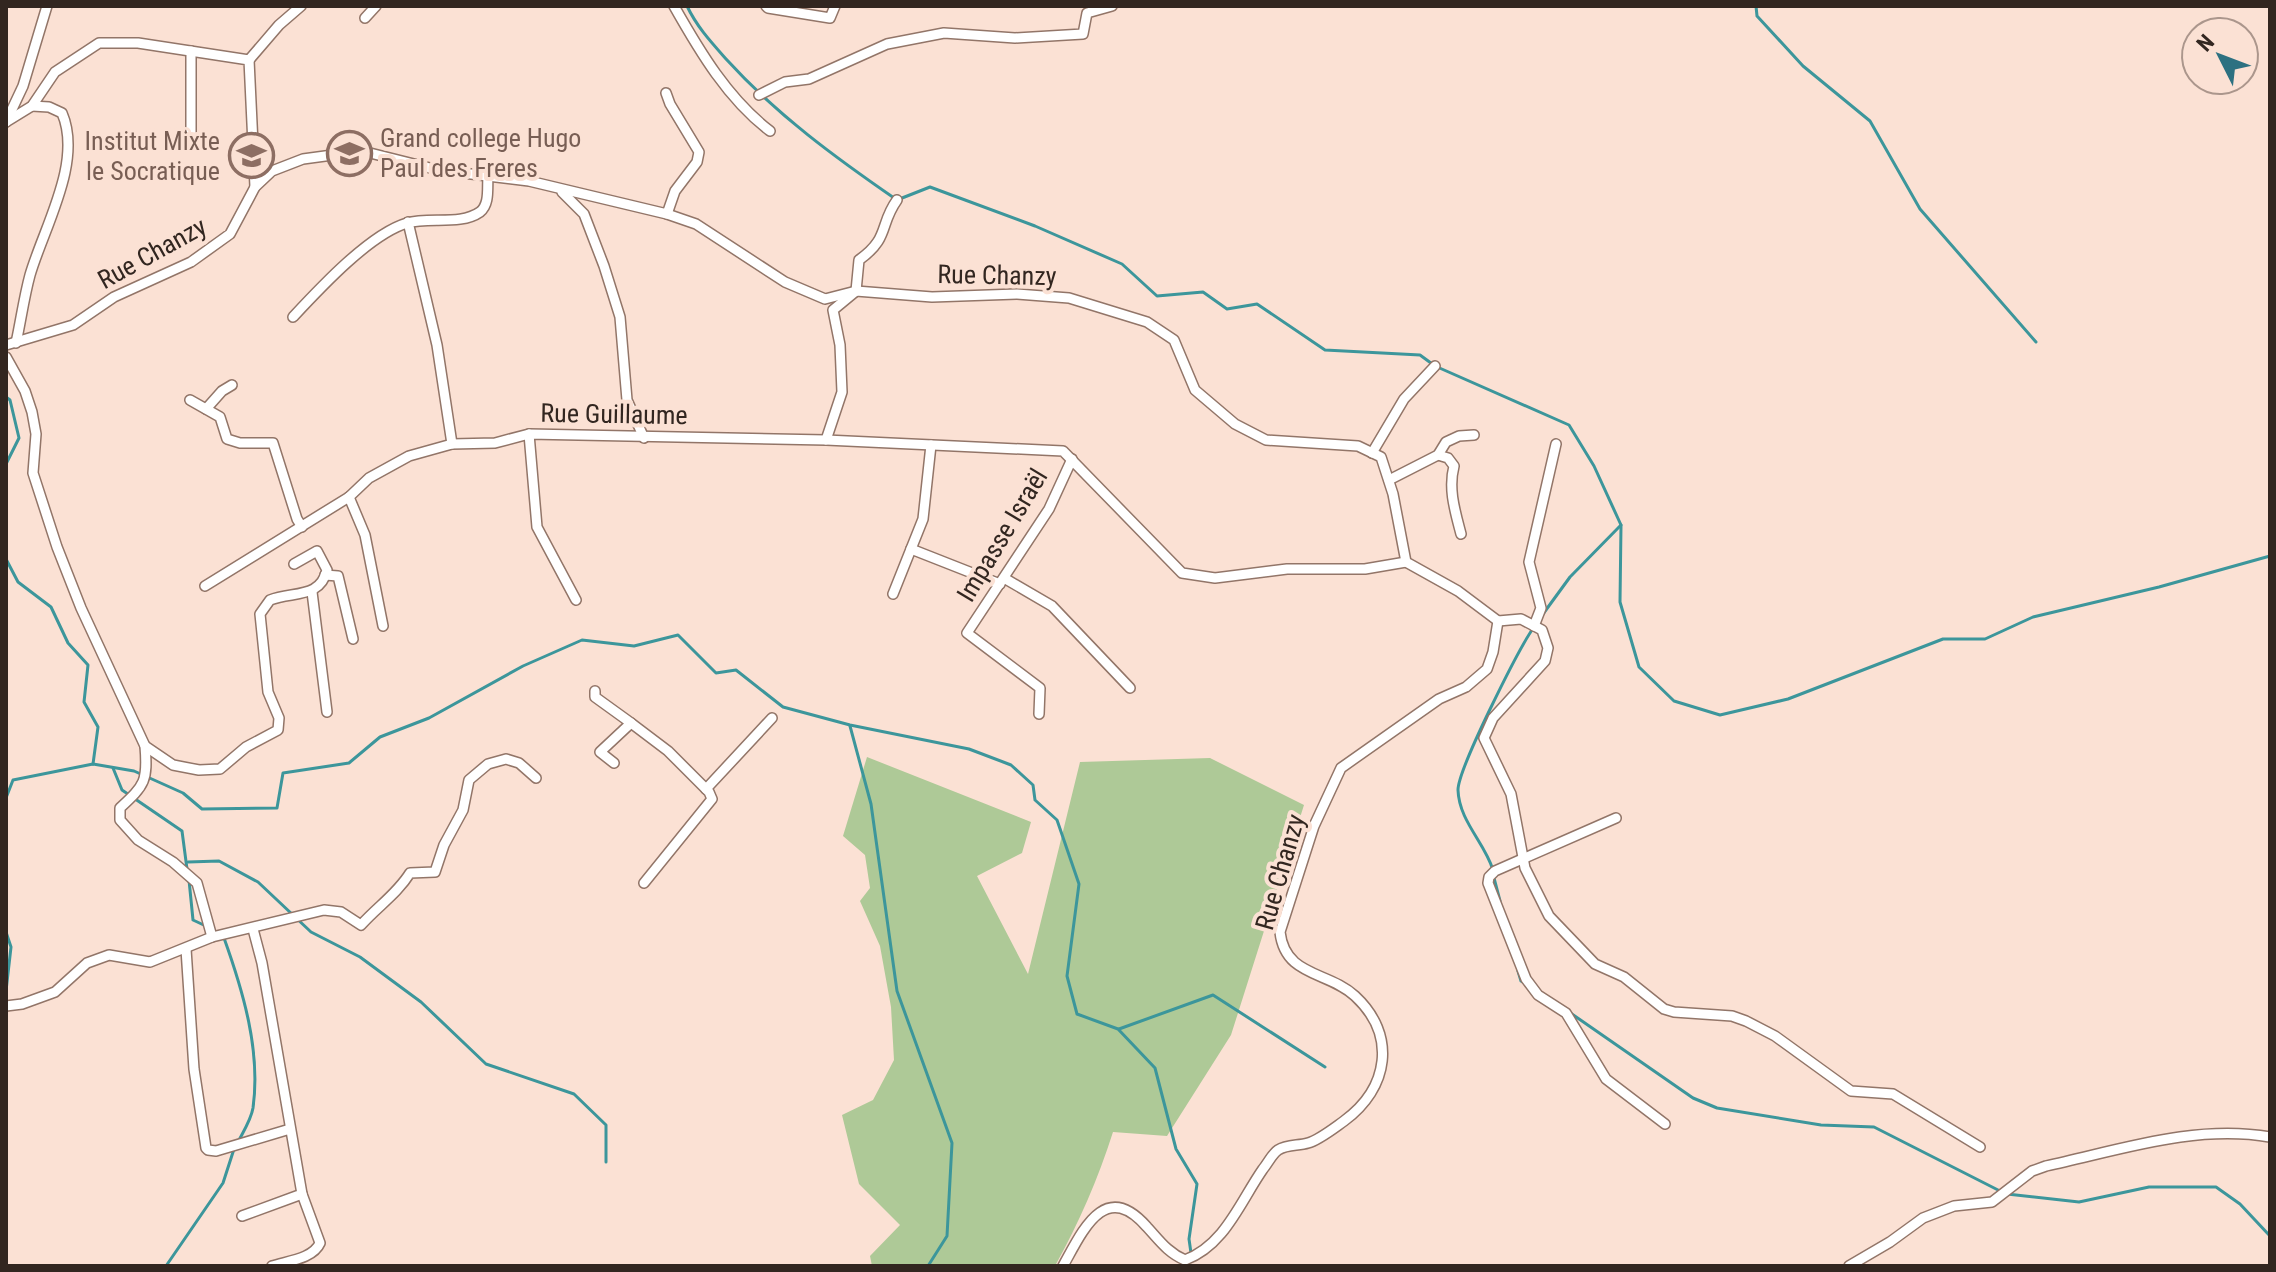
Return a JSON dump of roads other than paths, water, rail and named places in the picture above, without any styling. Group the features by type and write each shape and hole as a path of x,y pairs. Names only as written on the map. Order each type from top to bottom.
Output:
{"street":[{"path":"6,122 23,86 47,6"},
{"path":"255,187 249,60 301,6"},
{"path":"365,18 376,6"},
{"path":"674,6 716,74 744,108 770,131"},
{"path":"766,6 830,18 835,6"},
{"path":"759,95 785,82 809,79 887,44 944,33 1015,38 1083,34 1087,13 1112,6"},
{"path":"6,122 32,106 55,72 99,43 138,43 249,60"},
{"path":"191,51 191,144"},
{"path":"666,93 699,152 697,162 675,191 667,214"},
{"path":"11,344 61,185 70,143 69,128 62,113 49,107 32,106"},
{"name":"Rue Chanzy","path":"11,344 73,325 114,297 191,262 230,234 255,187 272,171 303,159 362,151 438,170 529,181 560,191 667,214 696,224 785,282 825,299 856,291 932,297 1017,294 1069,298 1147,322 1174,340 1195,390 1235,424 1266,440 1358,446 1372,453"},
{"path":"293,317 332,275 388,232 408,222 464,218 479,212 486,205 488,177"},
{"path":"560,191 584,214 604,266 620,317 627,400 644,438"},
{"path":"826,440 842,392 840,345 833,310 856,291 859,260 871,252 884,235 890,209 897,200"},
{"path":"408,222 437,345 452,444"},
{"path":"6,357 25,391 32,412 36,444 33,473 57,547 81,608 145,746 147,771 142,788 120,808 120,820 138,840 173,862 197,883 212,937"},
{"path":"1406,562 1389,480 1381,457 1372,453 1404,399 1435,366"},
{"path":"206,409 232,385"},
{"path":"190,400 220,417 227,439 240,443 273,443 302,527"},
{"path":"529,434 537,527 576,600"},
{"name":"Rue Guillaume","path":"205,586 349,497 369,478 409,456 452,444 495,443 529,434 826,440 1063,451 1072,459"},
{"path":"1389,480 1438,455 1446,442 1459,436 1474,435"},
{"path":"1534,626 1541,608 1529,562 1556,444"},
{"path":"893,594 923,519 931,445"},
{"path":"1438,455 1448,458 1454,466 1452,499 1461,534"},
{"path":"1072,459 1182,573 1215,578 1287,569 1365,569 1406,562 1458,591 1498,621 1521,619 1542,630 1548,648 1545,661 1493,718 1484,738 1511,794 1523,858 1549,916 1568,939 1595,964 1624,977 1664,1009 1732,1016 1746,1021 1775,1036 1851,1091 1893,1094 1980,1147"},
{"name":"Impasse Israël","path":"1039,714 1040,688 967,633 1049,509 1072,459"},
{"path":"349,497 365,535 383,626"},
{"path":"911,549 1002,581 1052,606 1130,688"},
{"path":"145,746 173,765 199,770 220,769 246,747 278,730 279,718 268,692 260,614 270,600 312,592 319,586 327,570 317,551 294,564"},
{"path":"325,575 338,576 353,639"},
{"path":"312,592 327,712"},
{"name":"Rue Chanzy","path":"1063,1266 1086,1226 1109,1207 1122,1208 1138,1216 1174,1256 1185,1260 1201,1254 1222,1234 1246,1192 1277,1150 1309,1143 1346,1120 1377,1085 1383,1068 1383,1048 1374,1021 1354,995 1295,963 1282,948 1280,932 1314,826 1341,768 1439,699 1466,687 1487,669 1498,621"},
{"path":"595,691 595,697 668,751 711,795 712,802 644,883"},
{"path":"706,789 772,718"},
{"path":"614,763 600,752 631,723"},
{"path":"6,1006 22,1004 55,992 87,963 109,955 150,962 212,937 324,910 341,912 361,925 383,901 398,893 410,873 435,872 444,845 463,810 469,780 488,764 506,759 519,763 536,778"},
{"path":"1616,818 1495,871 1488,880 1526,979 1538,995 1566,1013 1606,1079 1665,1124"},
{"path":"253,929 262,963 302,1194 320,1243 312,1254 272,1266"},
{"path":"186,949 194,1069 206,1148 216,1151 290,1129"},
{"path":"1849,1266 1923,1218 1954,1206 1992,1202 2032,1171 2046,1166 2224,1131 2270,1137"},
{"path":"242,1216 302,1194"}],"waterway":[{"path":"687,6 710,41 766,99 830,152 897,200 930,187 1035,226 1122,264 1157,296 1203,292 1227,309 1257,304 1325,350 1420,355 1435,366 1569,425 1594,466 1621,525 1570,577 1543,614"},
{"path":"1756,6 1757,16 1803,66 1870,121 1920,209 2036,342"},
{"path":"6,397 10,400 19,438 6,464"},
{"path":"1621,525 1620,602 1639,667 1674,701 1720,715 1788,699 1943,639 1985,639 2033,617 2270,556"},
{"path":"6,559 18,582 51,607 68,643 88,665 84,702 98,727 93,764"},
{"path":"1493,870 1467,822 1458,790 1478,735 1534,627"},
{"path":"6,798 13,780 93,764 134,771 183,793 202,809 277,808 283,773 349,763 380,737 429,718 523,666 582,640 634,646 678,635 716,673 736,670 783,707 850,725 969,749 1011,765 1033,785 1035,800 1057,820 1079,884 1067,976 1077,1014 1118,1029 1155,1068 1176,1149 1197,1184 1189,1239 1191,1253"},
{"path":"850,726 871,804 897,991 952,1143 947,1236 928,1266"},
{"path":"113,768 122,790 182,831 187,869"},
{"path":"188,862 219,861 258,882 311,932 360,957 421,1002 486,1064 574,1094 606,1125 606,1162"},
{"path":"1494,878 1500,901"},
{"path":"189,880 193,920 208,927"},
{"path":"6,932 11,947 6,991"},
{"path":"224,938 244,1000 255,1065 253,1108 238,1142"},
{"path":"1518,971 1521,981 1526,984"},
{"path":"1119,1029 1213,995 1325,1067"},
{"path":"1569,1012 1693,1098 1717,1108 1821,1125 1874,1127 2000,1191"},
{"path":"166,1266 223,1183 234,1149"},
{"path":"2007,1194 2079,1202 2149,1187 2216,1187 2240,1204 2270,1236"}],"place":[{"name":"Grand college Hugo Paul des Freres","path":"349,153"},
{"name":"Institut Mixte le Socratique","path":"251,156"}]}
